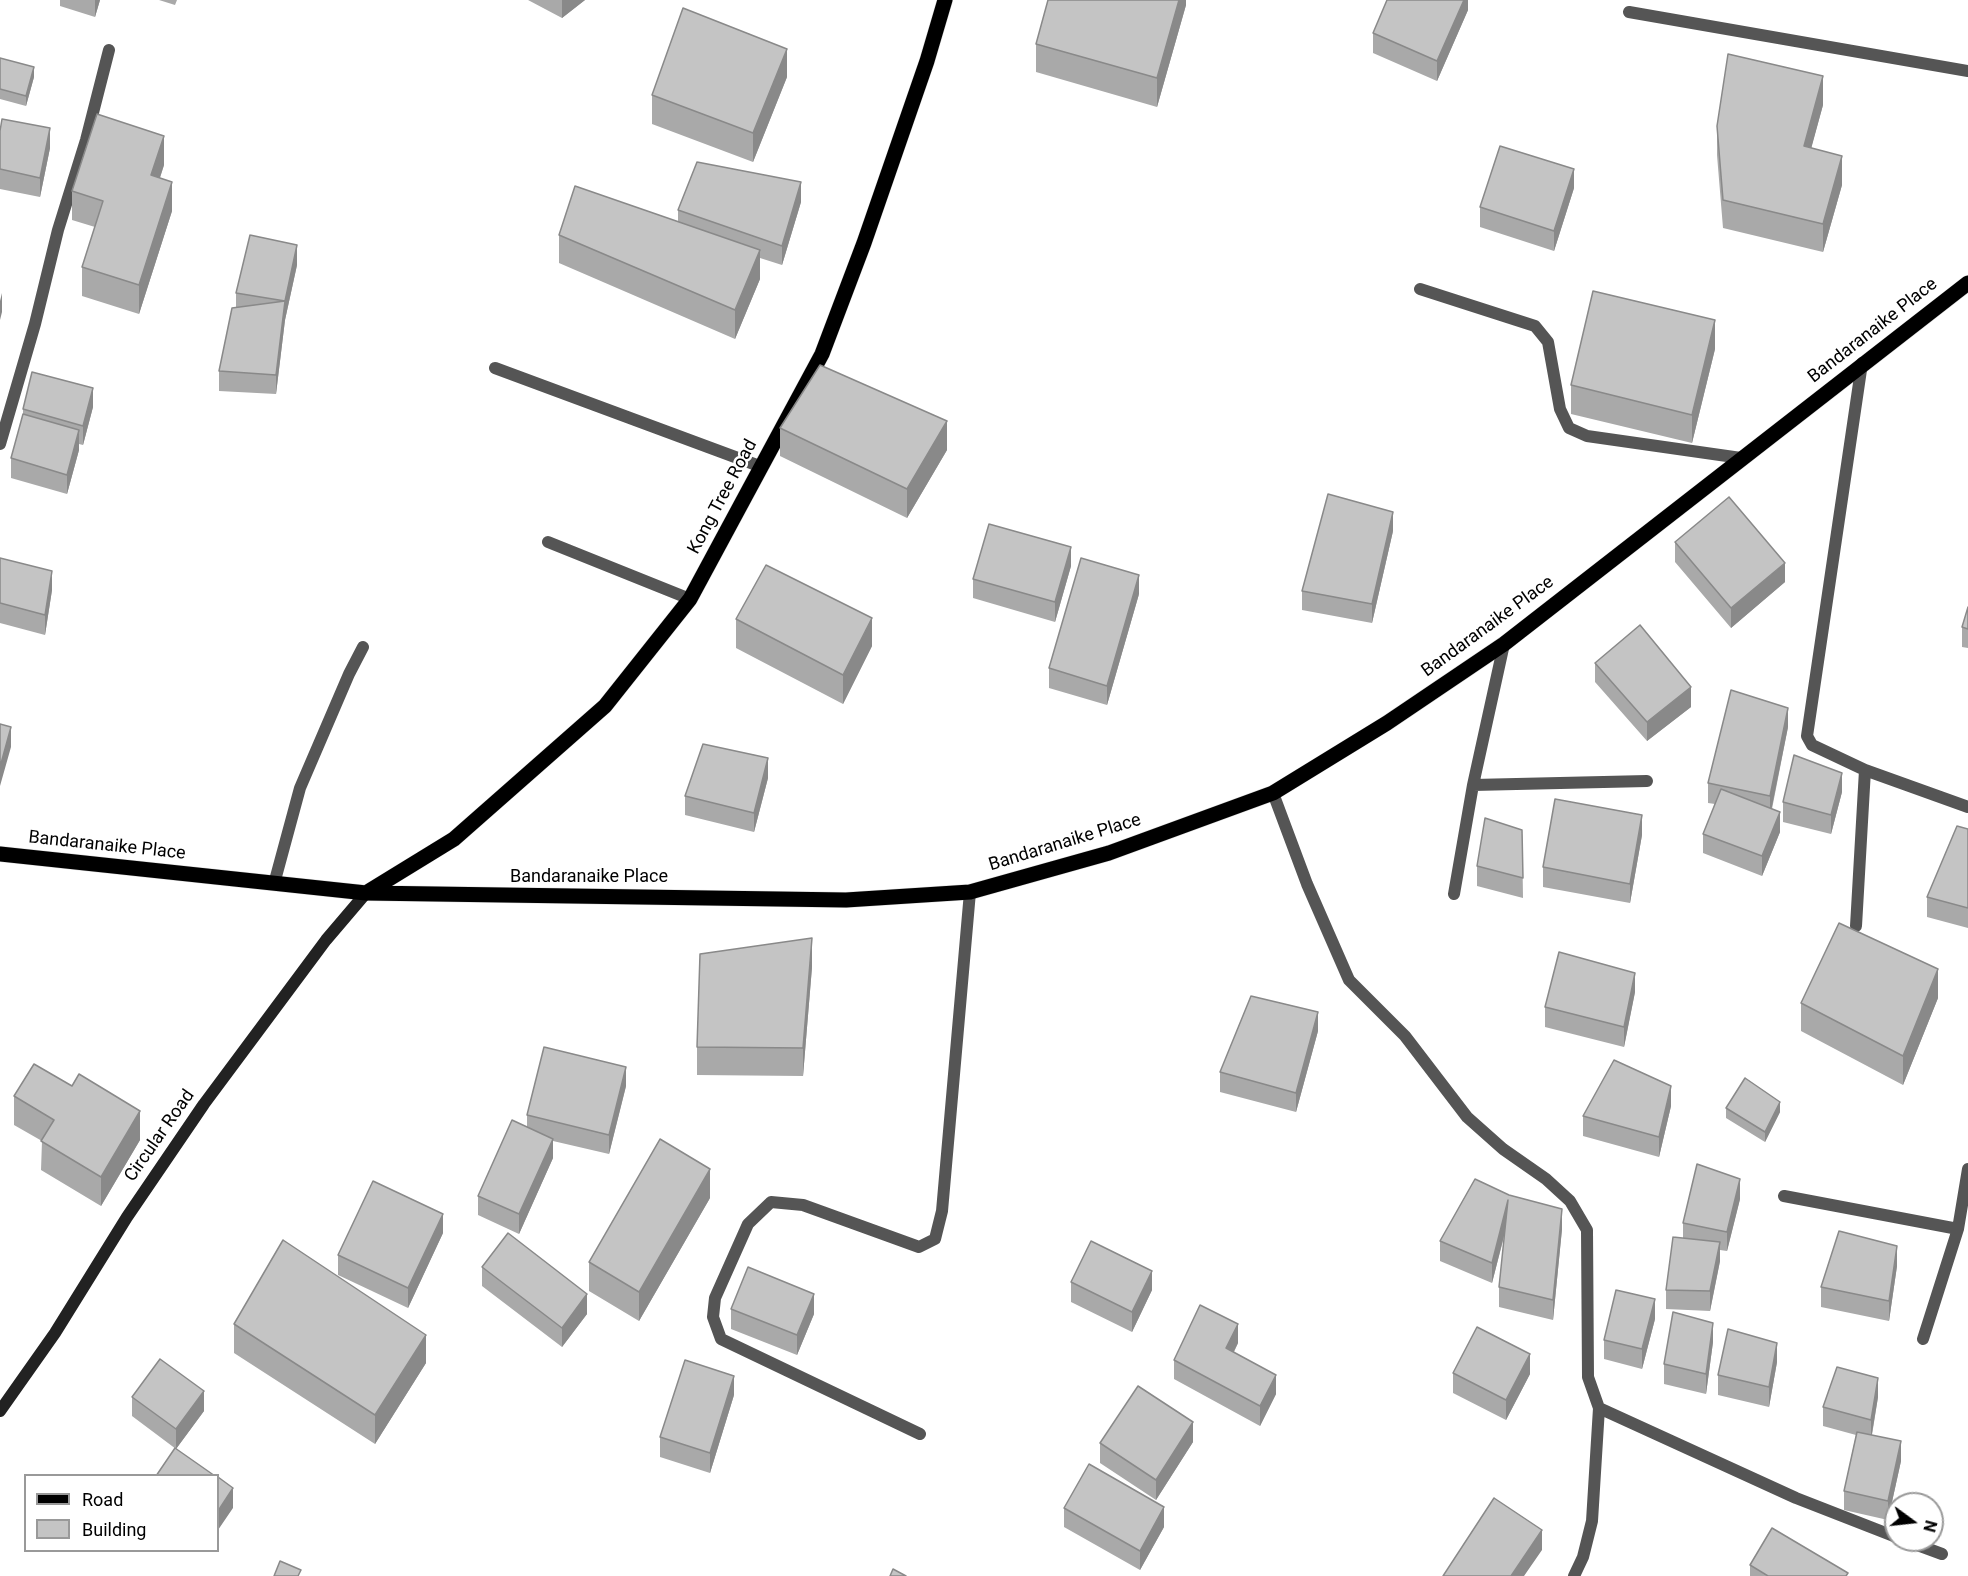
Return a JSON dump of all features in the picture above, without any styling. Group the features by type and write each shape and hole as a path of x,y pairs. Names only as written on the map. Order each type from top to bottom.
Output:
{"main road":[{"name":"Kong Tree Road","path":"366,893 454,839 605,706 690,599 826,343 864,243 927,62 945,0"},
{"name":"Bandaranaike Place","path":"0,854 366,893 846,900 970,892 1109,853 1273,793 1387,723 1504,644 1862,363 1968,283"},
{"name":"Circular Road","path":"0,1411 55,1333 127,1217 204,1104 326,940 366,893"}],"street":[{"path":"1629,12 1968,71"},
{"path":"0,444 35,324 58,230 86,140 109,50"},
{"path":"1420,289 1535,326 1548,342 1560,409 1569,428 1587,436 1741,458"},
{"path":"1862,363 1807,736 1812,745 1865,770 1968,807"},
{"path":"495,368 762,466"},
{"path":"548,542 690,599"},
{"path":"1454,894 1473,786 1504,644"},
{"path":"274,884 300,788 363,647"},
{"path":"1856,926 1865,770"},
{"path":"1473,786 1647,782"},
{"path":"1273,793 1307,885 1349,980 1405,1036 1467,1117 1503,1149 1546,1179 1570,1201 1587,1230 1588,1377 1599,1408 1592,1521 1583,1557 1574,1576"},
{"path":"920,1434 721,1339 713,1317 716,1298 748,1224 771,1202 803,1205 919,1247 935,1239 942,1211 970,892"},
{"path":"1923,1339 1958,1229 1968,1169"},
{"path":"1784,1196 1958,1229"},
{"path":"1599,1408 1796,1498 1884,1532"},
{"path":"1936,1552 1941,1554"}],"building":[{"path":"1048,0 1179,0 1157,78 1036,44"},
{"path":"1387,0 1464,0 1437,61 1373,33"},
{"path":"683,8 787,49 753,133 652,95"},
{"path":"1728,54 1823,76 1804,146 1842,156 1823,224 1723,200 1717,126"},
{"path":"0,58 34,67 26,96 0,89"},
{"path":"97,114 164,136 151,175 172,182 139,285 82,267 103,201 72,191"},
{"path":"2,119 50,128 40,178 0,169"},
{"path":"1500,146 1574,169 1554,231 1480,207"},
{"path":"697,162 801,182 782,246 678,210"},
{"path":"575,186 760,250 735,310 559,235"},
{"path":"250,235 297,245 285,301 236,293"},
{"path":"1593,291 1715,320 1692,415 1571,385"},
{"path":"285,301 276,375 219,371 232,308"},
{"path":"820,365 947,421 907,489 780,428"},
{"path":"32,372 93,388 83,426 23,409"},
{"path":"23,414 79,430 67,475 11,458"},
{"path":"1328,494 1393,512 1372,604 1302,591"},
{"path":"1729,497 1785,563 1731,608 1675,542"},
{"path":"989,524 1071,547 1055,602 973,579"},
{"path":"0,558 52,571 45,615 0,603"},
{"path":"1081,558 1139,575 1107,686 1049,668"},
{"path":"766,565 872,618 843,675 736,619"},
{"path":"1968,607 1968,629 1962,627"},
{"path":"1640,625 1691,687 1647,722 1595,663"},
{"path":"1731,690 1788,708 1770,796 1708,783"},
{"path":"0,724 11,727 0,767"},
{"path":"703,744 768,758 754,813 685,796"},
{"path":"1794,755 1842,773 1831,815 1783,802"},
{"path":"1721,789 1780,812 1762,856 1703,834"},
{"path":"1555,799 1642,815 1630,884 1543,867"},
{"path":"1485,818 1522,830 1523,878 1477,866"},
{"path":"1957,826 1968,829 1968,908 1927,897"},
{"path":"1839,923 1938,969 1903,1056 1801,1003"},
{"path":"812,938 803,1048 697,1047 700,954"},
{"path":"1559,952 1635,973 1624,1027 1545,1007"},
{"path":"1251,996 1318,1012 1296,1093 1220,1072"},
{"path":"544,1047 626,1067 609,1135 527,1115"},
{"path":"1614,1060 1671,1086 1659,1137 1583,1116"},
{"path":"34,1064 72,1086 79,1074 140,1111 101,1177 41,1141 54,1120 14,1096"},
{"path":"1745,1078 1780,1102 1765,1132 1726,1108"},
{"path":"512,1120 553,1139 519,1214 478,1196"},
{"path":"660,1139 710,1169 639,1292 589,1262"},
{"path":"1697,1164 1740,1179 1727,1232 1683,1223"},
{"path":"1475,1179 1509,1195 1562,1209 1553,1300 1499,1287 1508,1200 1492,1263 1440,1241"},
{"path":"373,1181 443,1214 408,1288 338,1255"},
{"path":"1839,1231 1897,1246 1889,1301 1821,1287"},
{"path":"508,1233 587,1294 562,1328 482,1267"},
{"path":"1673,1237 1720,1242 1710,1291 1666,1290"},
{"path":"283,1240 426,1335 375,1415 234,1324"},
{"path":"1091,1241 1152,1271 1132,1312 1071,1282"},
{"path":"748,1267 814,1294 797,1335 731,1309"},
{"path":"1616,1290 1655,1299 1642,1349 1604,1340"},
{"path":"1200,1305 1238,1324 1226,1348 1276,1375 1260,1406 1174,1360"},
{"path":"1673,1312 1713,1323 1706,1374 1664,1364"},
{"path":"1477,1327 1530,1354 1506,1400 1453,1373"},
{"path":"1728,1329 1777,1343 1769,1387 1718,1375"},
{"path":"160,1359 204,1391 176,1429 132,1397"},
{"path":"685,1360 734,1376 710,1453 660,1437"},
{"path":"1837,1367 1878,1378 1871,1420 1823,1407"},
{"path":"1138,1386 1193,1422 1156,1480 1100,1443"},
{"path":"1857,1432 1901,1441 1890,1492 1884,1492 1884,1500 1844,1491"},
{"path":"175,1448 212,1474 157,1474"},
{"path":"1089,1464 1164,1507 1140,1551 1064,1508"},
{"path":"219,1478 233,1488 219,1509"},
{"path":"1494,1498 1542,1530 1511,1576 1443,1576"},
{"path":"1772,1528 1848,1573 1846,1576 1768,1576 1750,1565"},
{"path":"280,1561 301,1570 298,1576 274,1576"},
{"path":"893,1569 906,1576 890,1576"}]}
